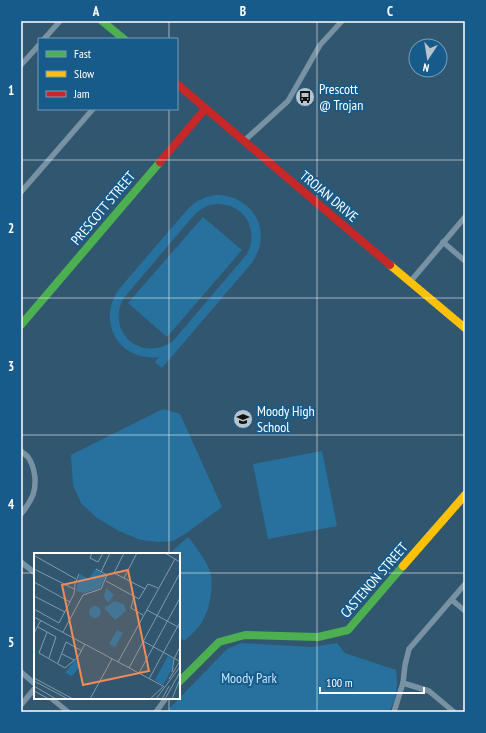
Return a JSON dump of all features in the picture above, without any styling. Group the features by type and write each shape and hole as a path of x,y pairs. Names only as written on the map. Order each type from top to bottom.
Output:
{"street":[{"path":"45,38 60,21"},
{"path":"102,21 123,38"},
{"path":"244,142 288,101 320,45 342,21"},
{"path":"21,65 38,46"},
{"name":"TROJAN DRIVE","path":"178,85 465,328"},
{"name":"PRESCOTT STREET","path":"21,325 205,109"},
{"path":"21,192 92,110"},
{"path":"410,282 465,217"},
{"path":"443,242 465,261"},
{"path":"21,451 28,457 33,469 35,481 34,494 21,514"},
{"name":"CASTENON STREET","path":"180,681 219,642 245,635 318,637 348,630 465,496"},
{"path":"21,562 34,573"},
{"path":"394,712 403,683 409,649 465,584"},
{"path":"452,600 465,611"},
{"path":"21,672 34,683"},
{"path":"403,683 430,691 454,712"},
{"path":"21,705 34,689"},
{"path":"52,699 68,712"},
{"path":"156,712 165,699"}],"green space":[{"path":"216,195 241,201 250,209 256,218 260,229 261,240 258,252 251,264 162,368 155,362 159,357 145,357 133,353 123,346 115,337 111,326 110,314 112,302 119,289 187,210 204,198","holes":["210,205 226,205 242,213 247,219 252,236 251,245 247,254 173,341 161,347 150,348 139,346 130,341 123,333 119,323 119,311 123,299 196,213"]},
{"path":"203,217 242,250 167,337 128,303"},
{"path":"163,409 180,414 222,507 173,541 158,542 141,540 119,531 97,518 81,503 73,485 71,455"},
{"path":"322,451 337,526 268,539 253,464"},
{"path":"188,537 210,571 212,582 208,609 203,620 197,629 184,641 180,637 180,553 170,553"},
{"name":"Moody Park","path":"241,643 312,647 337,643 345,653 396,670 397,685 395,699 389,712 166,712 227,649"}],"traffic: fast":[{"path":"102,21 123,38"},
{"path":"21,325 160,162"},
{"path":"180,681 219,642 245,635 318,637 348,630 403,566"}],"traffic: slow":[{"path":"390,265 465,328"},
{"path":"403,566 465,495"}],"traffic: jam":[{"path":"178,85 390,265"},
{"path":"160,162 205,109"}],"place":[{"name":"Prescott @ Trojan","path":"305,97"},
{"name":"Moody High School","path":"243,419"}]}
